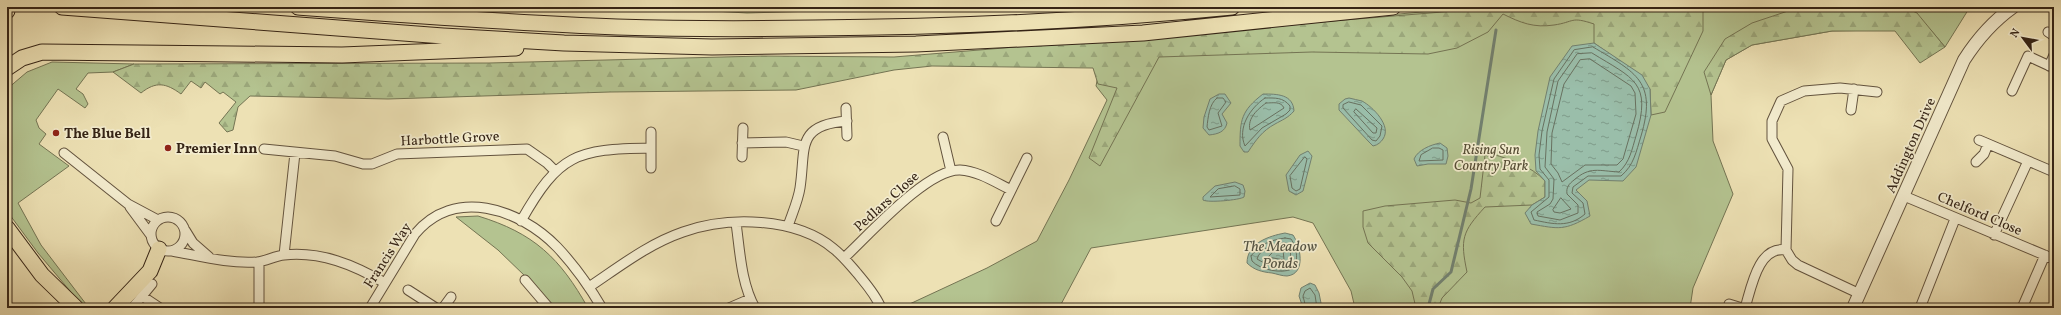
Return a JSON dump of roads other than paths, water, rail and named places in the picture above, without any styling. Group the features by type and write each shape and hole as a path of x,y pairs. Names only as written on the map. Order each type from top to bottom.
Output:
{"main road":[{"path":"62,7 443,36 564,43 712,47 924,43 1143,33 1393,7"},
{"path":"298,7 480,21 684,29 883,28 1011,23 1170,13 1232,7"},
{"path":"441,7 480,21"},
{"path":"7,68 22,58 42,52 342,55 507,49 564,43"},
{"path":"7,228 42,275 76,308"},
{"path":"7,245 30,275 61,308"},
{"path":"114,308 150,271 166,250"}],"street":[{"name":"Addington Drive","path":"1853,308 1964,60 1980,36 1996,19 2013,7"},
{"path":"2012,91 2028,56 2052,67 2054,55"},
{"path":"1860,294 1798,265 1792,260 1786,250 1788,169 1772,139 1772,121 1781,101 1804,91 1840,88 1877,92"},
{"path":"1851,110 1854,89"},
{"path":"846,108 847,136"},
{"path":"788,226 800,189 803,146 808,137 818,128 830,122 847,122"},
{"path":"742,128 742,157"},
{"path":"651,132 651,168"},
{"path":"942,137 951,171"},
{"path":"1979,140 2054,172"},
{"path":"742,143 786,142 803,146"},
{"path":"1976,162 1984,154 1988,144"},
{"path":"521,220 537,192 554,171 572,159 609,149 651,148"},
{"name":"Harbottle Grove","path":"264,149 335,156 363,164 372,164 390,156 404,153 527,149 547,163 554,171"},
{"path":"64,153 128,204 158,220"},
{"path":"284,255 295,153"},
{"path":"996,221 1027,158"},
{"path":"1994,235 2028,161"},
{"name":"Pedlars Close","path":"844,258 927,181 951,171 964,171 978,174 1011,190"},
{"name":"Chelford Close","path":"1904,196 1955,219 2050,257 2022,308"},
{"path":"128,204 150,234 153,244 166,250 209,257 228,262 259,262 284,255 312,256 346,263 385,283"},
{"name":"Francis Way","path":"370,308 415,234 434,216 446,210 465,206 482,206 521,220 556,246 589,287 602,308"},
{"path":"150,234 153,224 158,220 168,216 174,217 183,224 193,243 209,257"},
{"path":"1920,308 1955,219"},
{"path":"589,287 632,257 665,239 703,226 760,222 788,226 816,237 834,248 874,294 881,308"},
{"path":"736,223 743,272 750,299 755,308"},
{"path":"166,250 181,245 185,235 185,230"},
{"path":"1745,308 1758,266 1771,253 1779,249 1786,250"},
{"path":"258,308 259,262"},
{"path":"525,280 549,308"},
{"path":"133,307 152,284"},
{"path":"408,290 436,308"},
{"path":"142,296 160,308"},
{"path":"443,308 451,297"},
{"path":"730,308 750,299"},
{"path":"1729,304 1742,308"}],"water":[{"path":"1594,43 1642,75 1650,89 1651,115 1636,167 1623,181 1589,180 1576,190 1587,201 1590,216 1581,221 1561,228 1531,224 1525,213 1532,205 1545,197 1545,181 1536,171 1535,155 1538,131 1550,77 1572,46"},
{"path":"1219,94 1225,94 1231,103 1222,114 1227,123 1225,129 1221,132 1209,135 1203,128 1204,117 1210,99"},
{"path":"1263,94 1274,94 1287,98 1291,101 1294,111 1266,130 1248,152 1244,152 1240,146 1241,123 1246,111"},
{"path":"1349,98 1362,101 1380,117 1385,128 1385,134 1383,139 1378,144 1373,146 1339,110 1339,104 1345,99"},
{"path":"1440,143 1447,148 1448,156 1446,164 1428,164 1417,166 1414,159 1418,153 1428,147"},
{"path":"1308,151 1312,156 1303,191 1296,195 1289,191 1286,175 1300,155"},
{"path":"1235,182 1243,185 1245,191 1244,197 1224,201 1203,200 1203,197 1215,186"},
{"name":"The Meadow Ponds","path":"1285,233 1293,235 1298,245 1300,265 1293,274 1285,276 1262,271 1255,269 1247,263 1251,250 1260,242 1272,236"},
{"name":"The Meadow Ponds","path":"1310,283 1315,285 1319,293 1322,308 1303,308 1299,296 1301,288"}],"waterway":[{"path":"1428,308 1433,289 1451,272 1471,189 1496,30"}],"place":[{"name":"The Blue Bell","path":"56,133"},
{"name":"Premier Inn","path":"168,148"}],"park label":[{"name":"Rising Sun Country Park","path":"1491,158"}]}
